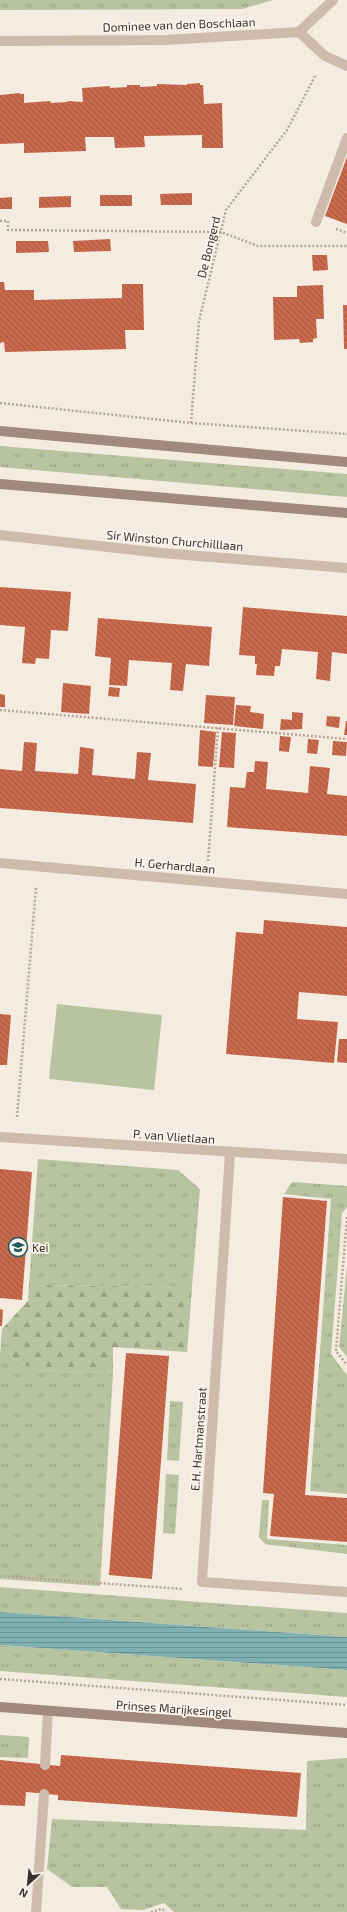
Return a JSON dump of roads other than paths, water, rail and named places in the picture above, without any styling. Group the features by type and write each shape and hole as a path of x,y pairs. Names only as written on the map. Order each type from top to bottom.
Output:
{"street":[{"path":"332,0 299,32 324,56 347,66"},
{"name":"Dominee van den Boschlaan","path":"0,41 167,40 299,32"},
{"path":"316,222 347,138"},
{"path":"0,431 347,462"},
{"path":"0,484 347,513"},
{"name":"Sir Winston Churchilllaan","path":"0,535 162,552 347,568"},
{"name":"H. Gerhardlaan","path":"0,863 347,894"},
{"name":"P. van Vlietlaan","path":"0,1137 230,1153 347,1159"},
{"name":"E.H. Hartmanstraat","path":"230,1153 202,1582 347,1592"},
{"name":"Prinses Marijkesingel","path":"0,1707 347,1733"},
{"path":"45,1765 48,1711"},
{"path":"36,1912 44,1794"}],"water":[{"path":"0,1612 347,1637 347,1670 0,1645"}],"place":[{"name":"Kei","path":"18,1247"}]}
